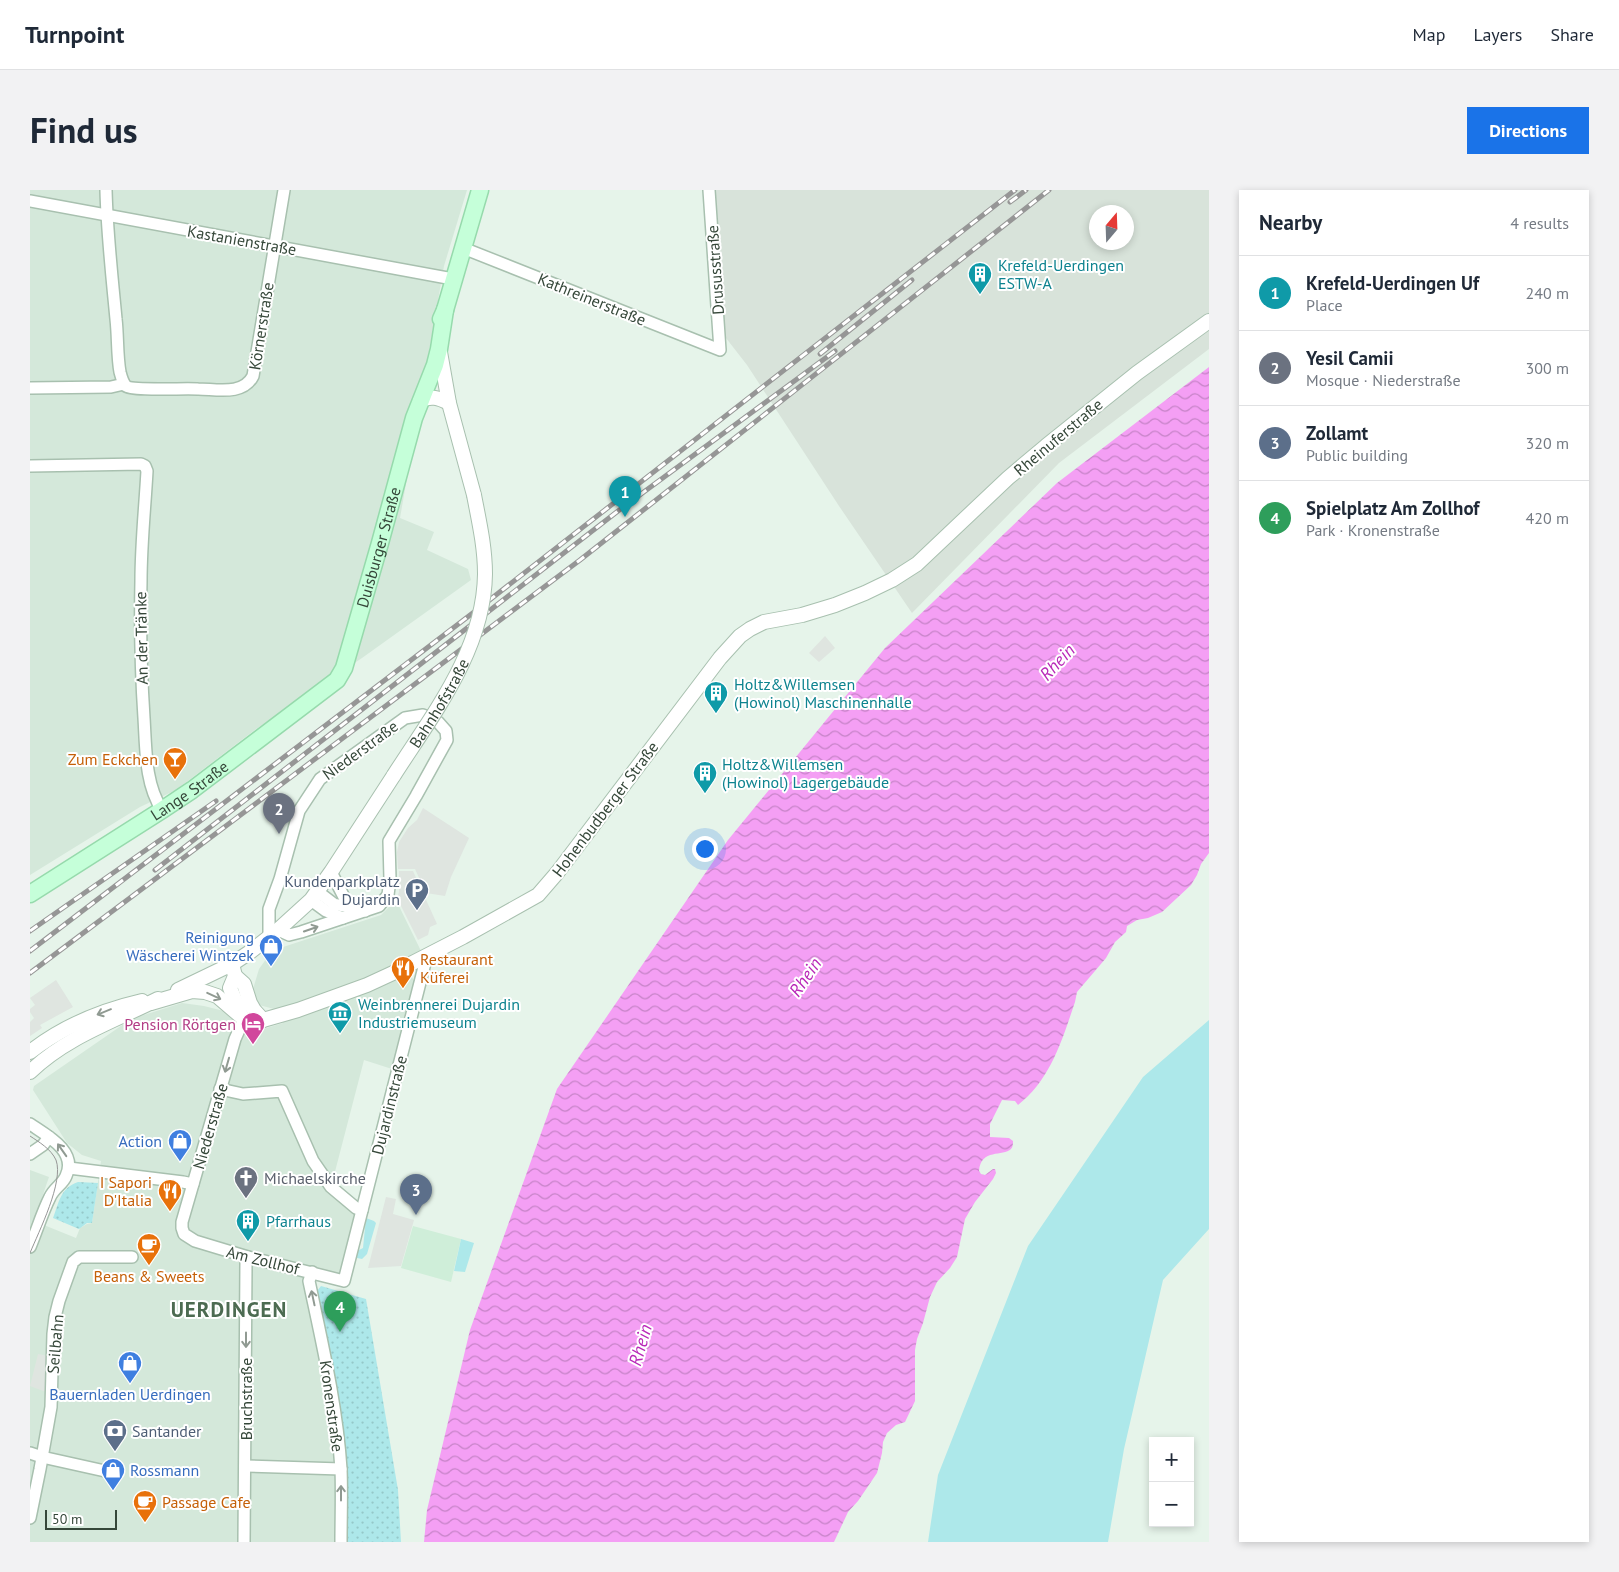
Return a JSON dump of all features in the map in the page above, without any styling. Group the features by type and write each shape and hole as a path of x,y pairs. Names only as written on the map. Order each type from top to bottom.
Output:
{"main road":[{"name":"Duisburger Straße","path":"414,418 421,376 432,340 445,310 480,190"},
{"name":"Bahnhofstraße","path":"439,349 445,310"},
{"name":"Duisburger Straße","path":"340,676 344,668 380,543 414,418 433,371 439,349"},
{"name":"Lange Straße","path":"30,894 162,810 330,687 340,676"}],"street":[{"path":"30,388 111,387 124,384 120,372 106,216 106,190"},
{"name":"Körnerstraße","path":"124,384 128,388 141,390 165,388 232,390 239,389 250,382 253,376 284,190"},
{"name":"Drususstraße","path":"709,190 720,350"},
{"name":"Kastanienstraße","path":"30,201 453,279"},
{"name":"Kathreinerstraße","path":"463,248 720,350"},
{"name":"Rheinuferstraße","path":"917,564 1008,478 1046,446 1137,372 1209,321"},
{"name":"Bahnhofstraße","path":"30,1072 67,1043 168,995 233,970 274,933 314,896 448,689 466,656 473,636 482,604 485,574 483,539 474,495 449,403 439,349"},
{"path":"420,400 431,397 442,399 449,403"},
{"name":"An der Tränke","path":"30,466 141,464 147,471 141,580 142,691 150,784 157,803 162,810"},
{"name":"Hohenbudberger Straße","path":"244,1019 263,1020 298,1010 367,985 424,958 538,895 720,658 740,636 750,628 764,622 826,608 864,593 892,580 917,564"},
{"name":"Niederstraße","path":"423,715 438,722 446,731 446,740 416,796 389,840 390,879 388,895 379,906 361,910 343,918 289,935 274,933 269,908 280,879 299,811 320,779 405,718 423,715"},
{"path":"331,872 346,901 361,910"},
{"path":"314,896 334,904 361,910"},
{"path":"314,896 326,912 343,918"},
{"name":"Dujardinstraße","path":"344,1281 425,962 424,958"},
{"path":"233,970 230,988 244,1019"},
{"path":"233,970 244,984 254,1010 263,1020"},
{"path":"151,1003 192,991 205,992 217,996 244,1019"},
{"name":"Bahnhofstraße","path":"30,1052 50,1038 94,1016 122,1005 168,995"},
{"name":"Niederstraße","path":"184,1234 182,1222 235,1039 244,1019"},
{"path":"220,1089 243,1094 282,1091 314,1161 331,1187 356,1208 362,1210"},
{"path":"30,1124 61,1146 68,1158 69,1168 66,1177 50,1196 30,1247"},
{"path":"30,1154 43,1145 49,1137"},
{"path":"69,1168 193,1184"},
{"name":"Am Zollhof","path":"184,1234 195,1242 344,1281"},
{"name":"Seilbahn","path":"30,1518 51,1407 55,1317 74,1262 79,1257 132,1257"},
{"name":"Bruchstraße","path":"244,1542 246,1263 248,1257"},
{"name":"Kronenstraße","path":"312,1272 309,1281 328,1371 341,1469 341,1542"},
{"path":"30,1453 114,1473"},
{"path":"245,1466 341,1469"}],"shaded area":[{"path":"30,190 467,190 444,266 400,518 434,532 427,550 468,569 471,580 362,658 256,729 176,790 140,807 30,875"},
{"path":"709,190 1209,190 1209,349 1059,463 912,613 839,506 747,365 726,338 720,338"},
{"path":"825,636 835,648 819,662 809,653"},
{"path":"423,808 469,838 451,877 445,896 426,893 415,869 398,869 397,852 399,842 408,828 417,820"},
{"name":"Kundenparkplatz Dujardin","path":"399,871 413,871 437,924 430,927 428,935 418,940 397,898 399,892"},
{"path":"396,900 421,951 403,960 414,981 392,1069 364,1060 331,1187 362,1210 344,1281 309,1271 335,1418 341,1542 30,1542 30,1170 49,1177 34,1221 76,1238 80,1228 92,1223 101,1161 82,1155 67,1143 33,1090 34,1086 131,1019 182,1003 224,1011 247,1034 283,1023 278,1010 259,1005 253,989 259,969 269,955 277,949 381,915"},
{"path":"56,980 73,1007 40,1025 42,1028 30,1036 30,1022 34,1018 30,1009 35,1005 30,998"},
{"path":"1209,1020 1209,1229 1163,1280 1124,1449 1108,1542 928,1542 938,1475 1028,1246 1143,1077"},
{"path":"78,1182 98,1183 92,1223 87,1223 79,1229 53,1218 64,1192 67,1188"},
{"path":"386,1197 396,1199 393,1214 414,1220 401,1266 368,1268"},
{"path":"366,1218 376,1223 367,1254 362,1259 357,1258 357,1251 363,1248"},
{"path":"413,1226 461,1239 451,1282 401,1268"},
{"path":"461,1239 474,1243 465,1272 454,1271"},
{"path":"321,1286 366,1299 398,1490 401,1542 343,1542 327,1347 317,1291"},
{"path":"38,1354 48,1356 46,1392 30,1386"}],"water":[{"name":"Rhein","path":"1209,367 1209,853 1201,864 1191,885 1162,912 1137,920 1127,926 1126,932 1115,942 1106,958 1077,992 1054,1058 1039,1083 1029,1095 1018,1105 1015,1101 1002,1100 990,1124 990,1137 1009,1138 1013,1141 1012,1147 1007,1151 988,1156 981,1164 979,1171 981,1174 985,1175 993,1169 995,1169 996,1173 965,1219 957,1257 937,1282 930,1297 915,1350 915,1401 905,1422 896,1425 887,1433 883,1442 877,1473 848,1512 834,1542 424,1542 427,1510 470,1330 557,1089 728,840 885,648 1057,483"}],"tram line":[{"path":"30,1136 51,1152 56,1160 58,1169 54,1193 30,1253"}],"railway":[{"path":"30,951 478,609 1015,190"},
{"path":"1010,202 1026,190"},
{"path":"30,973 580,560 1049,190"},
{"path":"820,354 912,280"},
{"path":"155,870 618,511 835,351"},
{"path":"30,931 216,801"}],"place":[{"name":"Krefeld-Uerdingen ESTW-A","path":"980,295"},
{"name":"Krefeld-Uerdingen Uf","path":"625,517"},
{"name":"Holtz&Willemsen (Howinol) Maschinenhalle","path":"716,714"},
{"name":"Zum Eckchen","path":"175,780"},
{"name":"Holtz&Willemsen (Howinol) Lagergebäude","path":"705,794"},
{"name":"Yesil Camii","path":"279,834"},
{"name":"Kundenparkplatz Dujardin","path":"417,911"},
{"name":"Reinigung Wäscherei Wintzek","path":"271,967"},
{"name":"Restaurant Küferei","path":"403,989"},
{"name":"Weinbrennerei Dujardin Industriemuseum","path":"340,1034"},
{"name":"Pension Rörtgen","path":"253,1045"},
{"name":"Action","path":"180,1162"},
{"name":"Michaelskirche","path":"246,1199"},
{"name":"I Sapori D'Italia","path":"170,1212"},
{"name":"Zollamt","path":"416,1215"},
{"name":"Pfarrhaus","path":"248,1242"},
{"name":"Beans & Sweets","path":"149,1266"},
{"name":"Spielplatz Am Zollhof","path":"340,1332"},
{"name":"Bauernladen Uerdingen","path":"130,1384"},
{"name":"Santander","path":"115,1452"},
{"name":"Rossmann","path":"113,1491"},
{"name":"Passage Cafe","path":"145,1523"}],"district":[{"name":"UERDINGEN","path":"229,1309"}]}
